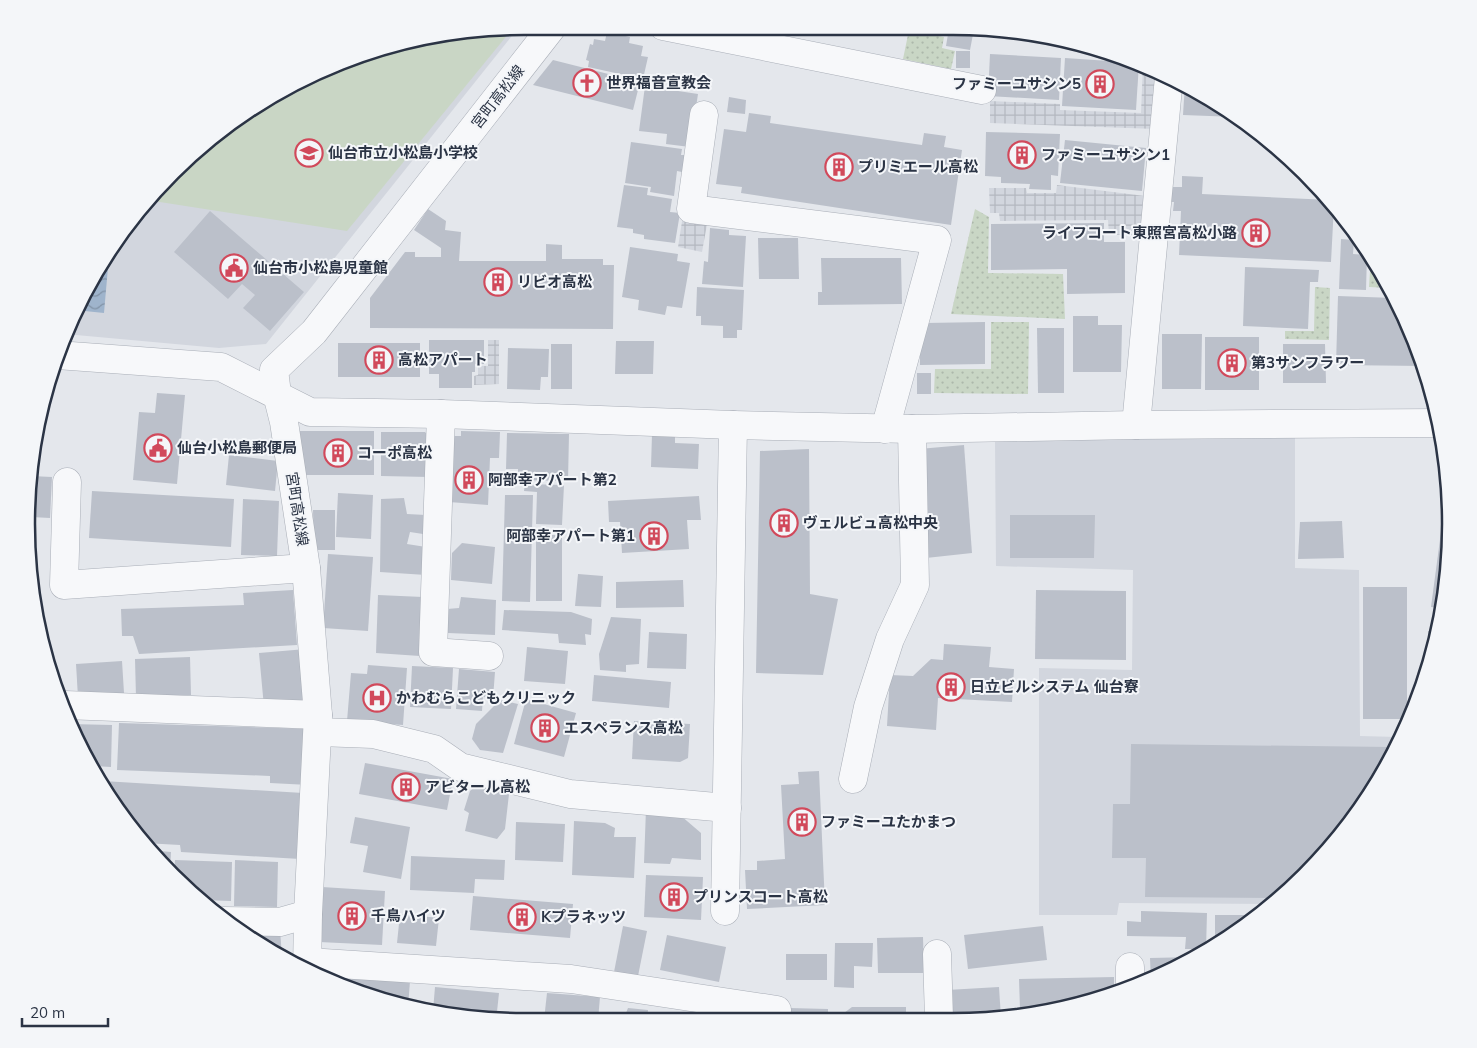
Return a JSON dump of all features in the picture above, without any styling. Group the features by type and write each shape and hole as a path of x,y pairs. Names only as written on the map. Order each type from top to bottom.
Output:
{"street":[{"name":"宮町高松線","path":"308,963 308,914 318,724 306,568 284,422 277,394 274,370 314,332 546,35"},
{"path":"708,35 982,90"},
{"path":"1136,425 1168,85"},
{"path":"704,115 691,209 937,240 885,429"},
{"path":"65,356 221,367 310,412 441,414 885,429 1432,423"},
{"path":"441,414 433,652 489,656"},
{"path":"725,911 733,425"},
{"path":"853,779 868,707 890,639 915,585 912,429"},
{"path":"66,482 64,585 306,568"},
{"path":"70,705 318,724 373,734 434,749 460,767 570,794 727,808"},
{"path":"239,921 280,922 308,914"},
{"path":"937,954 940,1013"},
{"path":"318,967 571,979 777,1010"}],"shaded area":[{"name":"仙台市立小松島小学校","path":"512,35 266,344 219,348 73,335 101,279 117,252 136,226 178,178 226,136 252,117 308,85 367,61 429,44 460,39"},
{"path":"1143,73 1158,80 1156,129 990,123 990,101 1060,104 1060,110 1141,113"},
{"path":"1057,185 1145,196 1146,235 1109,235 1108,220 1000,221 999,213 990,213 989,188 1026,188 1027,193 1056,193"},
{"path":"683,215 708,219 702,252 678,247"},
{"path":"488,340 499,340 499,384 474,385 474,376 478,375 478,366 488,366"},
{"path":"1295,433 1295,568 1359,570 1360,736 1393,737 1360,796 1341,822 1299,870 1261,904 1119,903 1117,915 1039,915 1039,668 1132,670 1133,570 996,566 995,441"}],"green space":[{"path":"908,35 944,37 942,48 955,51 951,69 903,59"},
{"path":"507,36 347,231 156,201 178,178 226,136 252,117 308,85 367,61 429,44 460,39"},
{"path":"975,209 989,217 988,273 1063,274 1065,319 951,314"},
{"path":"1370,270 1380,288 1369,287"},
{"path":"1315,287 1330,288 1329,340 1285,339 1285,331 1314,331"},
{"path":"991,322 1029,322 1028,394 934,393 935,369 991,369"}],"water":[{"path":"108,267 104,313 84,311"}],"building":[{"path":"606,35 621,35 630,37 629,43 643,46 641,56 648,57 643,79 588,67 589,61 586,60 590,44 593,45 594,39 605,41"},
{"path":"948,35 973,36 970,50 946,46"},
{"path":"956,51 970,51 970,68 956,68"},
{"path":"990,54 1061,58 1059,100 988,96"},
{"name":"ファミーユサシン5","path":"1065,58 1110,61 1138,71 1136,110 1062,106"},
{"name":"世界福音宣教会","path":"553,60 640,82 633,110 533,85"},
{"path":"645,86 698,94 690,147 666,144 667,134 639,131"},
{"path":"1184,93 1224,117 1183,115"},
{"path":"729,97 746,100 745,114 727,112"},
{"name":"プリミエール高松","path":"749,113 771,116 770,123 922,145 924,133 946,136 944,147 962,150 951,225 741,193 742,187 716,184 724,129 746,132"},
{"name":"ファミーユサシン1","path":"986,132 1060,134 1058,176 1051,175 1051,190 1029,189 1030,184 1001,183 1001,177 985,176"},
{"path":"1065,140 1146,148 1142,191 1060,183"},
{"path":"631,142 682,149 681,155 685,155 682,172 677,171 674,196 650,192 651,187 625,183"},
{"name":"ライフコート東照宮高松小路","path":"1182,176 1203,177 1202,194 1319,199 1333,217 1331,262 1179,255 1181,211 1173,211 1174,202 1168,202 1169,187 1182,187"},
{"path":"624,185 648,188 647,195 672,199 670,212 680,213 675,243 644,239 644,235 633,233 633,229 617,227"},
{"name":"リビオ高松","path":"428,209 446,221 445,230 461,232 459,261 546,261 546,244 562,245 562,259 603,259 603,265 614,265 613,329 370,328 370,298 405,252 415,252 415,257 441,257 441,248 414,230"},
{"name":"仙台市小松島児童館","path":"210,211 304,292 270,331 243,308 255,295 242,284 228,299 174,252"},
{"path":"1104,223 1104,242 1125,242 1125,293 1067,294 1067,269 991,270 991,224"},
{"path":"710,228 729,230 729,235 746,236 743,287 702,284 704,261 708,262"},
{"path":"758,238 798,238 799,279 759,279"},
{"path":"1341,239 1351,240 1354,243 1353,254 1361,255 1367,264 1366,290 1339,289"},
{"path":"630,247 678,254 677,261 690,263 682,308 667,306 665,315 638,310 639,300 622,297"},
{"path":"821,258 901,258 902,304 818,305 818,292 822,292"},
{"path":"1245,267 1319,270 1318,282 1310,282 1308,329 1243,326"},
{"path":"697,287 744,290 742,330 737,330 737,338 723,338 723,326 701,325 701,316 696,316"},
{"path":"1338,296 1386,298 1405,337 1416,366 1336,365"},
{"path":"1073,316 1098,316 1098,325 1122,325 1121,372 1073,372"},
{"path":"985,322 985,364 920,365 920,334 925,323"},
{"path":"1037,328 1064,328 1064,393 1038,393"},
{"path":"1162,334 1202,334 1201,389 1162,389"},
{"name":"第3サンフラワー","path":"1205,337 1259,337 1259,390 1205,390"},
{"path":"429,340 484,340 484,364 475,364 475,372 472,372 472,388 439,388 439,374 429,374"},
{"path":"616,341 654,341 653,374 615,374"},
{"name":"高松アパート","path":"338,343 420,343 420,377 338,377"},
{"path":"551,344 572,344 572,389 551,389"},
{"path":"1283,344 1325,344 1326,383 1283,383"},
{"path":"508,348 549,349 548,377 541,377 540,390 507,389"},
{"path":"917,373 931,373 931,394 917,394"},
{"path":"157,393 185,395 177,484 133,480 139,412 155,413"},
{"name":"コーポ高松","path":"300,431 374,431 374,475 301,475"},
{"name":"阿部幸アパート第2","path":"461,431 500,432 499,458 490,458 488,505 449,502 451,436 461,436"},
{"path":"381,432 425,432 430,438 429,477 381,476"},
{"path":"507,433 569,434 568,481 518,480 518,469 506,469"},
{"path":"652,434 675,435 675,443 699,444 698,469 651,467"},
{"path":"964,445 972,553 926,558 919,449"},
{"name":"ヴェルビュ高松中央","path":"809,449 810,594 838,599 823,675 756,673 760,451"},
{"path":"229,455 278,461 275,491 226,485"},
{"path":"37,476 52,477 50,518 35,517"},
{"path":"525,484 564,485 562,525 536,524 537,492 524,491"},
{"path":"92,491 234,499 231,547 89,538"},
{"path":"338,493 373,495 371,539 336,537"},
{"path":"505,495 533,495 530,602 502,601"},
{"name":"阿部幸アパート第1","path":"699,496 701,520 687,520 689,549 622,553 620,522 609,522 608,501"},
{"path":"404,498 407,514 426,515 423,534 410,532 407,544 426,547 426,575 380,572 381,499"},
{"path":"243,499 279,501 277,556 241,555"},
{"path":"313,510 335,510 335,550 314,550"},
{"path":"1010,515 1095,515 1094,558 1010,558"},
{"path":"1342,521 1344,558 1298,559 1300,522"},
{"path":"1442,525 1438,588 1435,607 1431,607"},
{"path":"536,535 562,535 562,601 536,601"},
{"path":"462,543 495,547 492,584 451,580 452,553"},
{"path":"328,554 373,557 368,631 323,628"},
{"path":"578,574 603,576 601,607 575,606"},
{"path":"683,580 684,607 616,608 616,582"},
{"path":"1363,587 1407,587 1407,706 1401,719 1363,719"},
{"path":"293,590 297,645 139,654 133,636 122,636 121,609 244,605 243,593"},
{"path":"1036,590 1126,591 1126,660 1035,659"},
{"path":"378,595 423,597 420,656 376,653"},
{"path":"461,597 496,600 495,635 448,633 447,609 459,608"},
{"path":"504,610 571,612 592,619 591,635 585,634 586,645 559,643 558,634 502,630"},
{"path":"611,617 641,619 639,664 626,665 626,672 600,670 599,654"},
{"path":"649,632 687,634 686,669 647,668"},
{"name":"日立ビルシステム 仙台寮","path":"944,644 991,647 989,667 1014,669 1012,702 938,698 936,730 887,726 890,675 913,676 931,659 943,660"},
{"path":"527,647 568,651 565,684 524,681"},
{"path":"306,649 311,703 264,707 259,653"},
{"path":"190,657 191,695 136,697 135,659"},
{"path":"122,661 124,693 78,697 76,664"},
{"name":"かわむらこどもクリニック","path":"368,665 407,668 403,725 347,721 351,673 367,674"},
{"path":"412,666 453,668 451,709 410,707"},
{"path":"459,669 495,672 493,698 483,697 482,711 456,709"},
{"path":"594,675 671,682 669,708 592,701"},
{"name":"エスペランス高松","path":"526,699 576,713 564,757 514,744"},
{"path":"500,700 518,704 503,753 480,750 472,739 476,724"},
{"path":"634,721 690,724 688,758 680,762 632,759"},
{"path":"119,723 311,729 309,785 270,783 270,776 117,770"},
{"path":"78,724 112,725 111,767 100,766"},
{"path":"1131,744 1388,747 1360,796 1341,822 1299,870 1268,898 1145,897 1146,858 1112,858 1113,804 1130,804"},
{"name":"アビタール高松","path":"365,763 453,779 447,810 359,794"},
{"name":"ファミーユたかまつ","path":"819,771 825,905 747,909 745,870 757,870 757,861 785,859 781,785 799,784 798,772"},
{"path":"109,781 303,793 300,859 181,852 180,845 154,844 117,796"},
{"path":"479,783 509,794 505,829 497,839 465,831 469,813 464,810 470,791"},
{"path":"646,809 680,815 701,833 701,860 672,858 670,864 644,863"},
{"path":"355,817 410,827 401,879 363,872 368,846 350,843"},
{"path":"574,821 605,823 615,828 614,837 636,837 634,878 572,875"},
{"path":"516,822 565,824 563,862 515,860"},
{"path":"161,851 171,852 170,862"},
{"path":"411,856 505,860 504,880 475,879 474,893 410,890"},
{"path":"175,860 232,862 231,901 212,900 175,866"},
{"path":"235,860 278,862 277,907 234,906"},
{"name":"プリンスコート高松","path":"646,875 703,877 701,920 644,917"},
{"name":"千鳥ハイツ","path":"322,887 385,891 382,945 319,942"},
{"name":"Kプラネッツ","path":"473,896 573,904 570,938 470,930"},
{"path":"1141,911 1207,913 1206,942 1194,949 1185,949 1186,937 1127,936 1127,921 1141,922"},
{"path":"400,914 439,918 436,946 397,943"},
{"path":"1215,915 1247,915 1225,931 1215,937"},
{"path":"623,926 647,931 638,976 614,972"},
{"path":"1043,926 1047,960 968,969 964,935"},
{"path":"280,929 281,948 279,947 252,931"},
{"path":"667,935 726,947 719,982 660,970"},
{"path":"923,937 924,973 878,973 877,938"},
{"path":"835,943 873,943 872,967 854,966 854,988 834,987"},
{"path":"786,954 827,954 827,980 786,980"},
{"path":"1179,957 1151,971 1150,958"},
{"path":"334,975 410,981 409,999 367,987"},
{"path":"1114,977 1114,986 1048,1004 1020,1009 1019,979"},
{"path":"435,987 499,993 497,1012 434,1005"},
{"path":"999,987 1001,1011 949,1013 947,990"},
{"path":"547,993 600,997 599,1013 545,1013"},
{"path":"852,1007 906,1007 906,1013 844,1013"},
{"path":"628,1008 648,1010 648,1013 626,1013"},
{"path":"789,1008 828,1009 828,1013 789,1013"}],"place":[{"name":"世界福音宣教会","path":"587,83"},
{"name":"ファミーユサシン5","path":"1100,84"},
{"name":"仙台市立小松島小学校","path":"309,153"},
{"name":"ファミーユサシン1","path":"1022,155"},
{"name":"プリミエール高松","path":"839,167"},
{"name":"ライフコート東照宮高松小路","path":"1256,233"},
{"name":"仙台市小松島児童館","path":"234,268"},
{"name":"リビオ高松","path":"498,282"},
{"name":"高松アパート","path":"379,360"},
{"name":"第3サンフラワー","path":"1232,363"},
{"name":"仙台小松島郵便局","path":"158,448"},
{"name":"コーポ高松","path":"338,453"},
{"name":"阿部幸アパート第2","path":"469,480"},
{"name":"ヴェルビュ高松中央","path":"784,523"},
{"name":"阿部幸アパート第1","path":"654,536"},
{"name":"日立ビルシステム 仙台寮","path":"951,687"},
{"name":"かわむらこどもクリニック","path":"377,698"},
{"name":"エスペランス高松","path":"545,728"},
{"name":"アビタール高松","path":"406,787"},
{"name":"ファミーユたかまつ","path":"802,822"},
{"name":"プリンスコート高松","path":"674,897"},
{"name":"千鳥ハイツ","path":"352,916"},
{"name":"Kプラネッツ","path":"522,917"}]}
